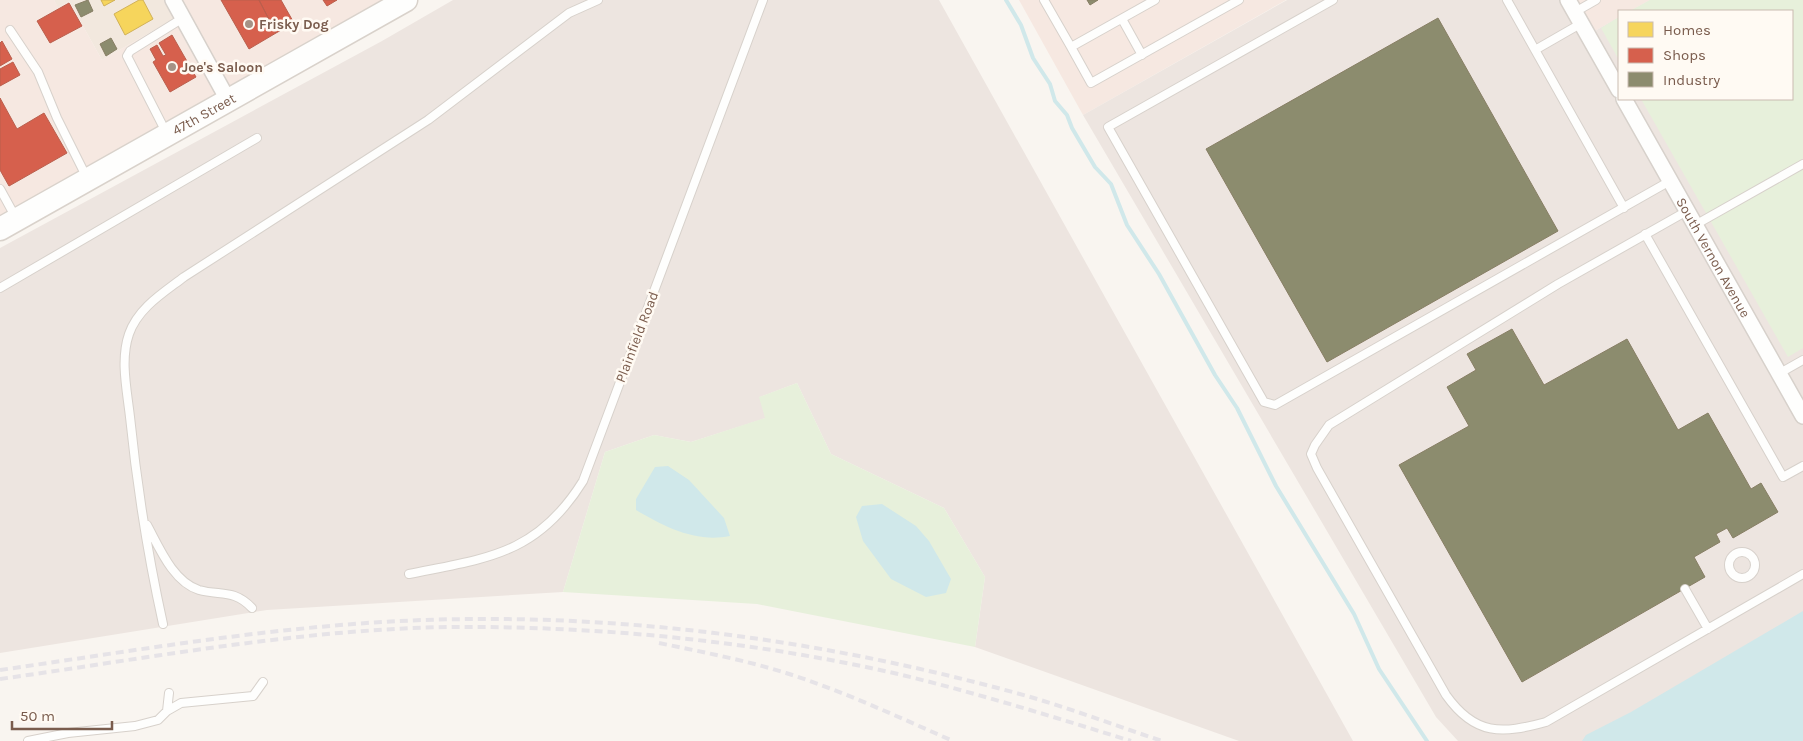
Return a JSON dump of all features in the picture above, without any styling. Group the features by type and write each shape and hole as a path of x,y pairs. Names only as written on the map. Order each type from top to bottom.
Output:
{"main road":[{"name":"47th Street","path":"9,224 406,0"}],"street":[{"path":"172,0 228,100"},
{"path":"1575,12 1618,88"},
{"name":"South Vernon Avenue","path":"1625,100 1803,416"}],"lane":[{"path":"163,624 134,455 125,373 125,353 129,334 137,318 153,300 184,277 428,120 569,13 598,0"},
{"name":"Plainfield Road","path":"409,574 489,558 514,548 535,536 552,522 571,500 583,482 763,0"},
{"path":"1044,0 1091,83 1239,0"},
{"path":"1071,47 1155,0"},
{"path":"1333,0 1108,127 1264,402 1275,405 1670,182"},
{"path":"1506,0 1624,208"},
{"path":"1535,50 1575,12 1596,0"},
{"path":"168,135 127,56 130,51 183,18"},
{"path":"1122,19 1142,55"},
{"path":"10,30 38,72 57,118 88,180"},
{"path":"0,288 257,138"},
{"path":"1695,225 1803,164"},
{"path":"0,189 9,224"},
{"path":"1687,211 1645,234 1329,425 1311,454 1317,468 1446,695 1458,712 1489,729 1516,730 1546,722 1803,574"},
{"path":"1645,234 1783,477 1803,466"},
{"path":"1780,373 1803,360"},
{"path":"144,519 175,572 185,583 198,590 231,594 244,600 252,608"},
{"path":"1685,589 1708,629"},
{"path":"28,741 68,733 135,726 158,720 167,711 181,703 253,696 263,682"},
{"path":"167,711 169,692"}],"shaded area":[{"path":"0,0 54,0 58,7 69,1 102,60 179,16 222,98 0,223"},
{"path":"54,0 170,0 179,16 102,60 69,1 58,8"},
{"path":"177,0 396,0 229,94"},
{"path":"453,0 939,0 1353,741 1239,741 975,647 985,577 944,508 831,454 797,383 760,397 766,418 691,442 654,435 605,452 563,592 267,610 0,653 0,248 382,41"},
{"path":"1019,0 1286,0 1083,115"},
{"path":"1287,0 1562,0 1583,38 1618,18 1618,100 1793,100 1793,10 1632,10 1650,0 1803,0 1803,741 1458,741 1436,717 1083,115"},
{"path":"1562,0 1650,0 1632,10 1618,10 1618,18 1583,38"}],"green space":[{"path":"1650,0 1803,0 1803,348 1788,357 1642,100 1793,100 1793,10 1632,10"},
{"path":"1618,18 1618,58 1601,28"},
{"path":"797,383 831,454 944,508 985,577 975,647 757,604 563,592 605,452 654,435 691,442 765,418 759,397"}],"water":[{"path":"668,466 689,480 724,518 730,536 717,538 681,532 636,510 636,499 655,467"},
{"path":"882,504 916,526 929,541 951,579 946,593 926,597 891,579 863,541 856,517 862,506"},
{"path":"1803,611 1803,741 1582,741 1586,735 1631,712"}],"building: Homes":[{"path":"101,0 115,0 104,6"},
{"path":"139,0 143,0 153,19 125,35 114,14"}],"building: Shops":[{"path":"221,0 259,0 276,33 249,49"},
{"path":"259,0 281,0 294,23 276,33"},
{"path":"323,0 337,0 327,6"},
{"path":"69,3 82,26 50,43 37,21"},
{"path":"172,35 196,77 170,92 153,62 156,60 150,49 157,45 163,56 166,55 159,43"},
{"path":"2,41 12,59 0,66 0,43"},
{"path":"13,62 20,75 0,86 0,69"},
{"path":"0,98 17,129 44,113 67,153 9,186 0,170"}],"building: Industry":[{"path":"88,0 93,11 81,17 75,5"},
{"path":"1087,0 1098,0 1090,5"},
{"path":"1438,18 1558,231 1327,362 1206,149"},
{"path":"111,38 117,49 106,56 100,44"},
{"path":"1512,329 1544,385 1627,339 1678,430 1708,413 1751,489 1761,483 1778,512 1733,538 1727,528 1716,534 1720,542 1694,557 1705,577 1522,682 1399,465 1469,426 1447,387 1476,370 1467,354"}],"waterway":[{"path":"1006,0 1021,25 1033,58 1050,84 1055,101 1067,115 1072,128 1095,167 1111,184 1127,225 1159,274 1215,375 1237,408 1276,486 1354,614 1379,669 1427,741"}],"railway":[{"path":"0,670 211,639 317,627 424,620 577,621 652,626 728,635 878,660 1027,696 1162,741"},
{"path":"0,679 226,646 339,633 452,627 564,629 732,644 843,662 957,689 1131,741"},
{"path":"659,643 771,668 849,696 953,741"}],"place":[{"name":"Frisky Dog","path":"249,24"},
{"name":"Joe's Saloon","path":"172,67"}]}
